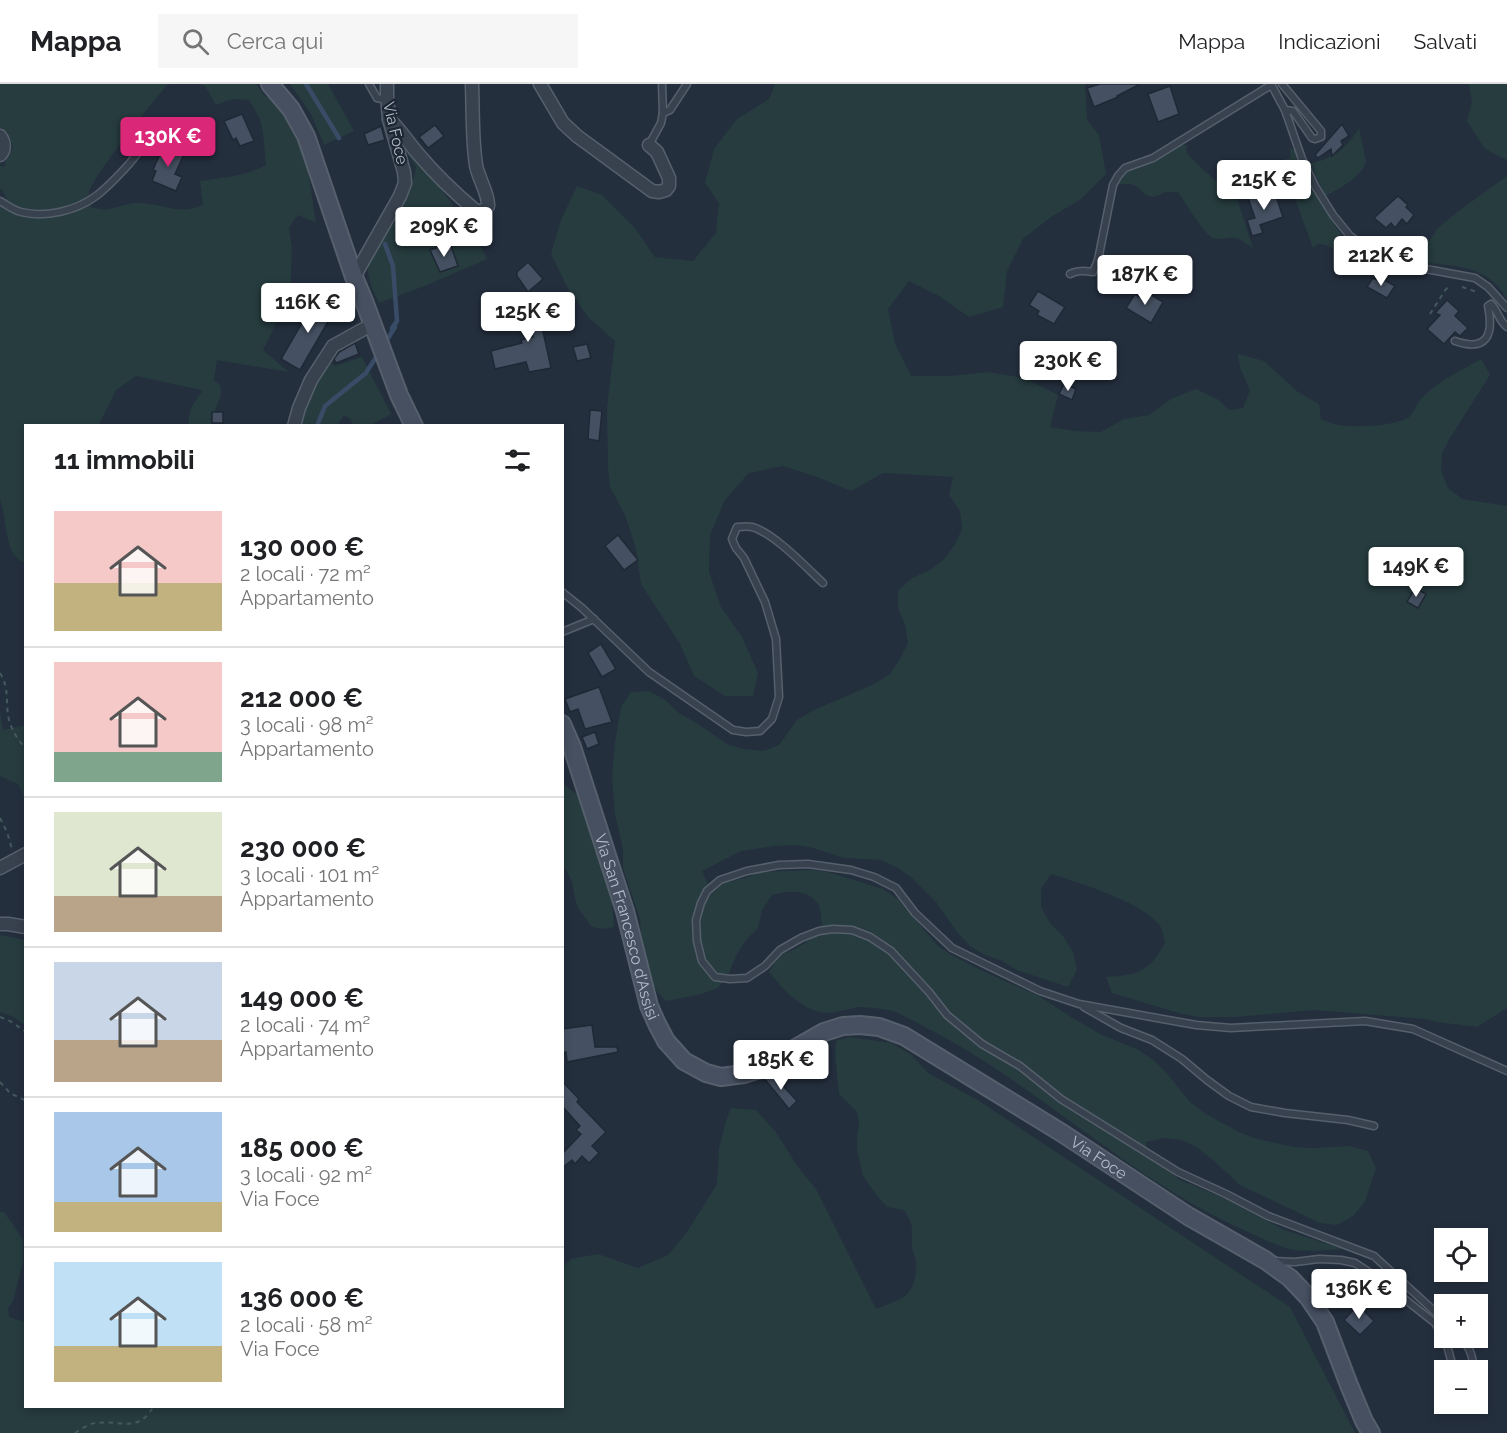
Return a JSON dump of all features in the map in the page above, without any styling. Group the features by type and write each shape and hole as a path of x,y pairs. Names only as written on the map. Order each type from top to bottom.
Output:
{"main road":[{"path":"270,84 291,109 306,136 354,277 399,395 413,424"},
{"name":"Via San Francesco d'Assisi","path":"564,729 626,911 649,1006 657,1024 666,1041 689,1064 706,1073 721,1077 744,1074"},
{"name":"Via Foce","path":"744,1074 757,1070 824,1032 843,1026 879,1027 904,1036 928,1049 1188,1216 1265,1260 1290,1278 1308,1297 1325,1322 1348,1385 1371,1433"}],"street":[{"name":"Via Foce","path":"354,277 400,196 405,183 389,119 387,84"},
{"path":"389,119 434,172 475,210 483,210 488,206 488,200 479,178 474,149 472,84"},
{"path":"540,84 563,123 576,136 652,191 659,192 666,190 669,186 669,178 657,152 650,145"},
{"path":"0,136 3,139 4,148 0,155"},
{"path":"295,424 311,380 333,346 373,324"},
{"path":"0,868 24,855"},
{"path":"0,924 24,927"}],"lane":[{"path":"369,84 377,98 387,100"},
{"path":"650,145 663,113 662,84"},
{"path":"663,113 670,110 687,84"},
{"path":"1070,274 1079,271 1093,272 1098,260 1113,185 1125,168 1153,158 1271,84 1285,110 1302,159 1316,186 1350,236 1393,263 1474,278 1488,287 1507,308"},
{"path":"1282,84 1321,131 1321,137 1312,138 1293,111 1285,110"},
{"path":"0,201 19,212 35,214 50,214 73,208 95,197 117,178 151,140 159,136 168,136 188,148"},
{"path":"1455,341 1472,345 1483,342 1491,324 1488,306 1491,304 1501,322 1507,327"},
{"path":"564,594 649,672 734,730 746,732 760,731 772,719 779,696 776,639 765,602 744,558 732,539 737,527 751,526 762,531 784,546 823,583"},
{"path":"564,631 594,619"},
{"path":"1434,1311 1374,1256 1268,1216 1178,1172 1061,1098 1020,1066 982,1044 947,1016 929,992 891,951 870,937 852,930 819,931 780,950 765,966 747,978 730,979 715,976 702,961 697,941 696,920 701,903 707,891 720,880 747,871 779,865 808,864 851,870 896,888 915,913 952,948 1040,991 1079,1004 1196,1025 1232,1028 1365,1021 1413,1029 1507,1071"},
{"path":"1079,1004 1121,1028 1152,1040 1182,1059 1229,1096 1251,1107 1348,1120 1374,1126"},
{"path":"1265,1260 1295,1262 1319,1259 1355,1263 1434,1322"}],"path":[{"path":"1430,314 1446,289 1455,284 1480,293 1486,297 1489,305"},
{"path":"0,673 7,687 9,719 18,740 24,748"},
{"path":"0,818 12,846 14,861"},
{"path":"0,1017 24,1031"},
{"path":"0,1082 10,1093 24,1100"},
{"path":"75,1433 95,1423 140,1424 152,1408"}],"green space":[{"path":"0,84 170,84 129,131 97,176 89,191 90,207 107,209 138,203 179,209 194,208 203,205 200,181 242,174 266,165 260,119 249,100 232,99 216,105 205,86 199,84 256,84 265,96 274,99 289,120 307,164 316,223 298,215 289,227 292,249 290,295 263,350 289,372 217,360 214,380 219,384 221,395 214,413 214,424 189,424 190,412 201,390 136,376 116,390 99,424 24,424 24,562 18,559 10,545 0,500 0,204 7,199 0,189 0,166 5,167 5,162 13,147 8,133 0,127"},
{"path":"290,84 328,84 354,131 324,145 311,114"},
{"path":"775,84 1085,84 1087,120 1099,135 1106,174 1081,199 1051,217 1023,239 1007,271 1003,307 969,317 939,296 909,281 888,309 895,344 911,376 950,376 987,372 1024,378 1058,395 1050,427 1101,432 1124,419 1149,415 1171,399 1196,389 1219,400 1229,410 1243,408 1250,390 1240,368 1238,354 1264,361 1298,392 1319,404 1321,419 1345,426 1376,425 1405,419 1412,414 1420,400 1433,388 1481,359 1490,375 1442,453 1441,471 1448,488 1462,499 1507,506 1507,1008 1477,1027 1425,1019 1314,1010 1235,1017 1199,1017 1112,993 1106,977 1135,973 1148,966 1165,943 1161,928 1152,917 1125,901 1051,874 1041,889 1041,907 1050,923 1063,936 1073,952 1077,970 1068,987 1017,970 970,946 936,902 912,878 881,860 844,858 810,847 775,846 741,851 702,871 709,886 762,872 810,870 828,872 883,889 898,899 938,946 987,973 1039,996 1102,1035 1137,1049 1165,1071 1190,1102 1206,1114 1239,1132 1257,1139 1294,1147 1350,1146 1368,1151 1376,1168 1365,1202 1353,1216 1337,1225 1320,1223 1240,1185 1198,1148 1182,1140 1165,1138 1146,1142 1146,1150 1178,1179 1226,1199 1284,1230 1344,1249 1306,1251 1287,1248 1235,1226 1194,1205 1155,1181 967,1050 898,1013 863,1007 827,1013 818,1012 802,1004 787,992 769,972 778,956 811,939 822,924 818,904 808,895 790,892 772,895 762,910 758,928 745,941 729,973 718,988 666,1001 654,988 641,936 640,919 623,868 623,849 615,814 612,778 621,707 631,692 649,691 727,744 763,751 779,745 797,720 874,684 890,674 908,643 905,625 898,608 898,591 912,578 930,570 944,559 962,529 960,511 949,495 953,477 883,473 851,491 783,466 749,473 725,500 710,535 709,572 721,607 742,637 758,673 753,696 725,696 694,676 680,644 641,584 636,549 625,515 610,487 607,408 615,341 588,317 567,287 551,254 561,220 577,186 602,195 634,227 655,257 693,261 716,233 719,203 705,183 714,149 737,119 769,99"},
{"path":"1469,84 1507,84 1507,160 1485,149 1467,121 1472,102"},
{"path":"1359,128 1366,161 1360,173 1326,196 1310,164 1339,152"},
{"path":"404,140 474,233 487,259 379,303 370,282 368,267 369,261 394,220 415,174 416,167 401,144"},
{"path":"1181,145 1187,145 1187,153 1222,186 1234,189 1253,248 1236,238 1216,239 1209,236 1178,192 1165,192 1152,197 1136,186 1117,184 1128,171 1165,156"},
{"path":"1290,148 1296,150 1322,206 1348,245 1350,252 1344,261 1326,245 1318,244 1313,248 1292,191 1298,189 1290,172 1281,161 1291,157"},
{"path":"1507,176 1507,300 1491,279 1480,273 1455,266 1415,262 1438,228"},
{"path":"362,357 391,414 374,424 353,424 350,418 344,415 338,424 299,424 315,381 328,361 335,366"},
{"path":"0,710 4,730 24,725 24,798 18,784 0,776"},
{"path":"564,783 580,796 599,845 612,900 614,927 604,929 592,927 578,907 567,871 564,868"},
{"path":"0,935 24,940 24,1024 14,1017 0,1012"},
{"path":"849,1037 891,1043 912,1055 928,1073 976,1099 1290,1307 1355,1433 0,1433 0,1212 4,1212 23,1239 23,1262 13,1301 8,1308 9,1317 24,1322 24,1408 564,1408 564,1266 571,1259 598,1254 638,1268 668,1255 687,1232 717,1184 719,1148 731,1108 756,1110 775,1131 798,1167 816,1189 876,1309 896,1301 909,1292 915,1279 916,1260 912,1248 912,1227 904,1210 887,1207 863,1176 857,1151 859,1124 857,1112 839,1094 836,1041"}],"building":[{"path":"1100,84 1140,84 1094,107 1087,88"},
{"path":"1170,86 1179,114 1158,122 1148,94"},
{"path":"242,114 254,141 240,146 236,138 233,140 224,121"},
{"path":"1342,124 1349,136 1341,141 1343,145 1332,156 1331,149 1318,158 1315,155"},
{"path":"435,125 444,136 428,148 419,137"},
{"path":"381,126 385,140 368,145 364,134"},
{"path":"163,147 184,154 175,174 182,177 176,191 152,181 156,171 153,170"},
{"path":"1274,190 1283,217 1260,225 1263,233 1252,236 1247,220 1255,218 1248,198"},
{"path":"1398,196 1408,205 1406,207 1414,215 1407,224 1402,219 1395,228 1391,223 1386,228 1374,218"},
{"path":"450,243 458,266 440,272 430,250"},
{"path":"528,262 543,279 528,292 517,276 517,272"},
{"path":"1379,277 1395,286 1387,298 1367,287 1373,278 1377,280"},
{"path":"1143,290 1163,302 1151,323 1126,308 1135,294 1139,297"},
{"path":"1038,291 1065,307 1054,324 1037,315 1039,311 1029,305"},
{"path":"317,297 336,308 300,370 281,359"},
{"path":"535,297 536,301 545,299 549,320 541,322 551,368 529,372 526,362 495,369 491,351 522,343 521,340 533,337 526,298"},
{"path":"1447,300 1459,311 1455,316 1468,328 1460,336 1455,332 1444,344 1427,329 1440,315 1435,313"},
{"path":"355,343 359,354 336,363 334,359 339,352"},
{"path":"587,344 591,358 577,361 573,347"},
{"path":"1064,384 1076,389 1072,400 1059,394"},
{"path":"590,410 602,411 599,441 588,439"},
{"path":"212,412 223,412 223,423 212,423"},
{"path":"618,535 638,560 624,570 605,546"},
{"path":"1415,588 1426,594 1418,608 1407,602"},
{"path":"601,644 616,669 602,677 588,653"},
{"path":"599,687 612,722 585,729 578,709 570,712 565,699"},
{"path":"595,732 599,744 587,749 582,737"},
{"path":"592,1025 595,1047 617,1047 618,1052 567,1062 566,1052 564,1052 564,1029"},
{"path":"772,1074 797,1101 789,1109 764,1078"},
{"path":"564,1083 579,1099 577,1102 606,1132 592,1146 599,1153 589,1163 582,1156 575,1164 572,1160 564,1166 564,1152 581,1134 576,1130 580,1126 564,1108"},
{"path":"1358,1305 1374,1321 1360,1335 1344,1320"}],"waterway":[{"path":"306,84 339,138"},
{"path":"385,244 393,266 397,321 392,328"},
{"path":"385,343 395,327"},
{"path":"367,371 379,353"},
{"path":"318,424 325,406 366,373"}]}
